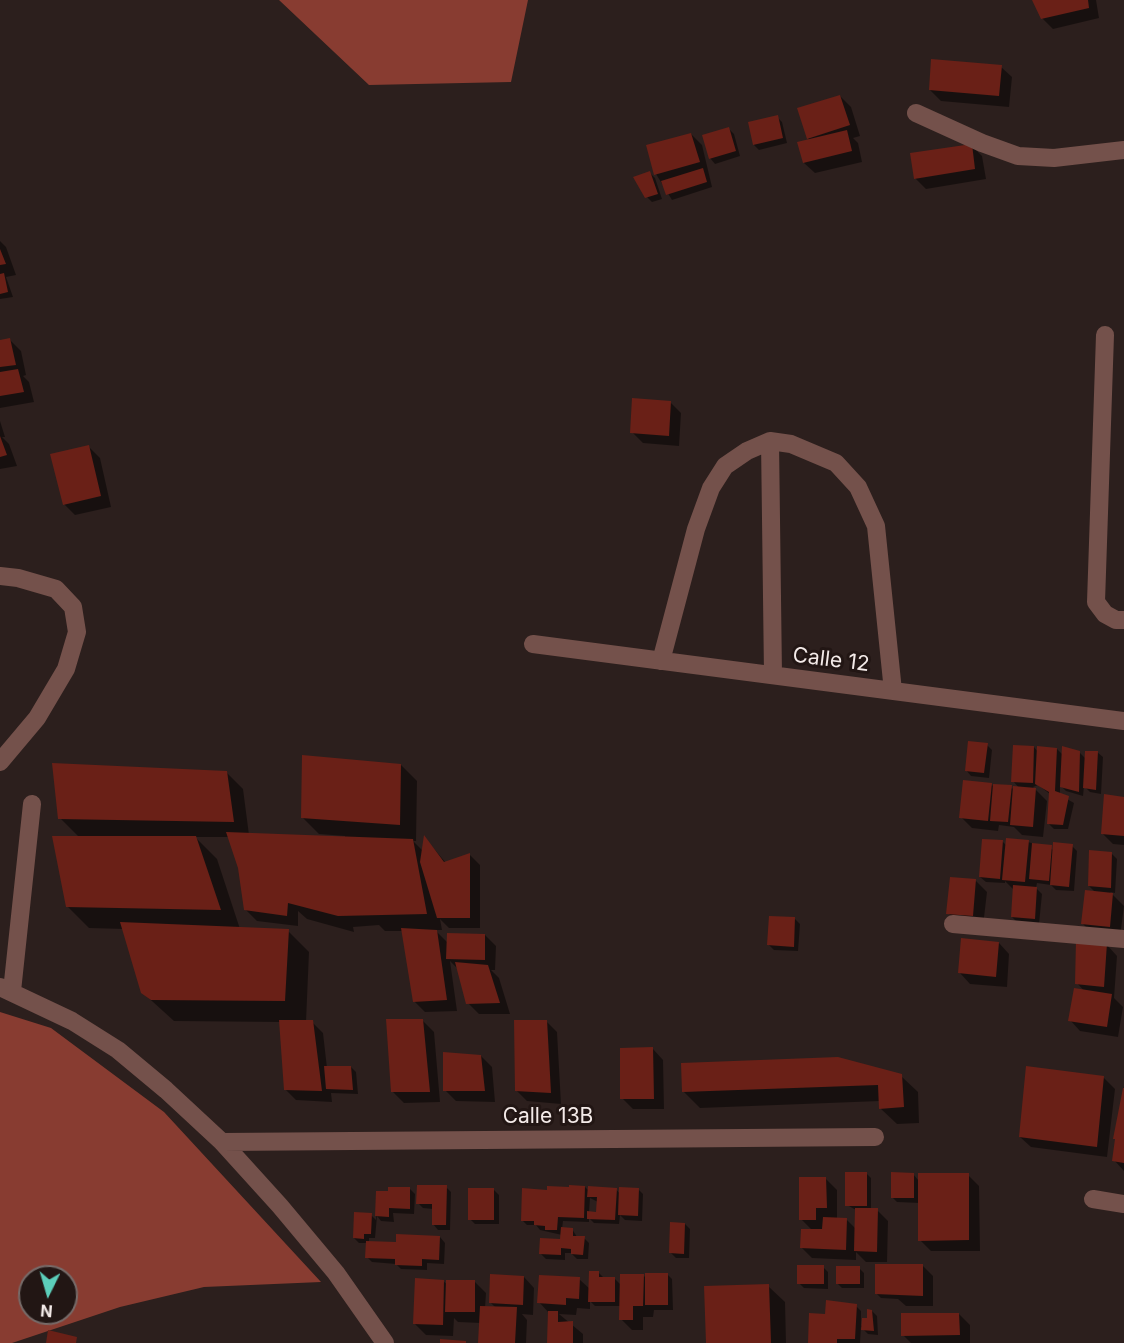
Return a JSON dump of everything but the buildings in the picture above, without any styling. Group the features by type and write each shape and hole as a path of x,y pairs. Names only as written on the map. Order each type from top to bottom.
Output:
{"street":[{"path":"916,113 982,143 1018,156 1054,158 1124,150"},
{"path":"1105,335 1096,602 1105,614 1116,620 1124,620"},
{"path":"770,441 773,675"},
{"path":"661,661 696,529 711,488 725,466 747,451 770,441 791,444 836,463 858,487 876,526 893,691"},
{"path":"0,576 18,578 56,589 73,607 77,632 66,669 37,718 0,762"},
{"name":"Calle 12","path":"532,644 1124,721"},
{"path":"32,804 6,989 72,1021 117,1050 222,1142 336,1273 385,1343"},
{"path":"953,924 1124,939"},
{"name":"Calle 13B","path":"222,1142 874,1137"},
{"path":"1093,1199 1124,1204"}],"shaded area":[{"path":"279,0 528,0 511,82 369,85"},
{"path":"0,1012 51,1028 164,1112 321,1282 204,1287 120,1307 78,1321 78,1265 18,1265 18,1325 66,1325 12,1343 0,1343"}]}
